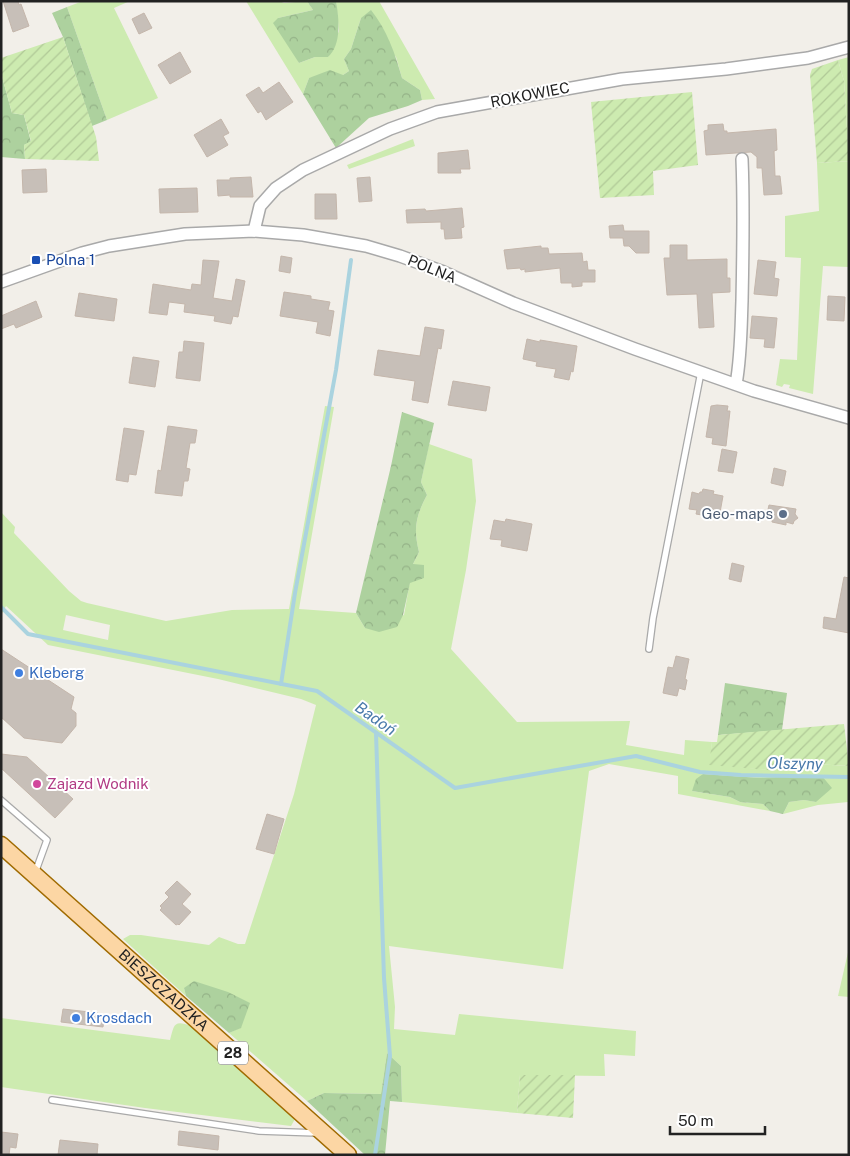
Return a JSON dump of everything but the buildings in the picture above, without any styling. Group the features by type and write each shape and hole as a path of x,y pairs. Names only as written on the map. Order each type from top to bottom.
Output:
{"main road":[{"name":"BIESZCZADZKA","path":"1,845 348,1155"}],"street":[{"name":"ROKOWIEC","path":"254,231 260,206 276,188 303,170 390,130 437,112 622,79 735,68 808,58 849,47"},
{"path":"736,384 741,316 743,245 742,160"},
{"name":"POLNA","path":"1,282 82,253 109,246 185,234 254,231 303,235 366,246 400,256 441,271 513,303 701,372 849,418"}],"lane":[{"path":"649,649 653,618 701,372"},
{"path":"1,800 47,840 34,875"},
{"path":"52,1100 258,1131 323,1133"}],"green space":[{"path":"83,1 130,1 114,8 158,98 107,120 67,7"},
{"path":"246,1 279,1 284,3 307,1 313,10 278,18 299,63 315,57 328,57 339,31 336,1 379,1 435,99 422,100 420,90 402,78 396,57 361,18 351,49 344,59 349,71 343,75 309,78 303,94"},
{"path":"307,1 336,1 338,31 336,46 328,57 315,57 299,63 273,23 278,18 313,10"},
{"path":"67,7 107,120 92,126 63,37 52,13"},
{"path":"371,10 390,42 402,78 420,90 422,100 369,118 336,148 303,94 309,78 330,70 343,75 349,71 344,59 351,49 361,18"},
{"path":"63,37 96,137 99,161 25,159 24,145 31,141 24,115 12,113 1,73 1,58"},
{"path":"849,57 849,161 844,81 838,60"},
{"path":"838,60 844,81 849,161 817,163 810,75 812,69"},
{"path":"1,73 12,113 24,115 31,142 24,145 25,159 1,157"},
{"path":"692,92 698,165 653,171 654,195 600,198 591,102"},
{"path":"413,139 415,146 349,169 347,165"},
{"path":"849,161 849,267 823,266 813,394 789,388 790,385 784,384 782,387 776,385 780,359 797,360 801,258 785,257 785,216 819,211 817,163"},
{"path":"325,406 334,407 299,609 356,613 365,628 404,615 413,564 419,552 416,529 420,509 427,495 421,482 429,444 472,459 476,501 466,570 451,649 517,722 630,721 626,745 684,755 685,740 712,742 710,764 778,771 779,762 849,766 848,802 818,805 783,814 789,802 804,800 817,802 761,778 703,774 692,791 730,797 740,802 763,804 770,811 678,794 678,776 609,764 589,771 563,969 389,946 395,1007 394,1029 455,1035 459,1014 636,1031 635,1056 604,1054 605,1076 520,1075 517,1113 402,1102 401,1066 387,1053 381,1094 324,1093 307,1101 229,1033 241,1027 184,988 186,996 123,939 130,935 141,935 209,945 219,937 238,944 245,944 294,794 316,705 301,699 218,679 48,645 6,606 1,615 1,512 15,527 14,533 69,591 81,601 166,621 232,610 289,609","holes":["66,615 110,625 108,640 63,630"]},
{"path":"402,412 434,423 421,482 427,495 420,509 416,529 419,552 413,564 424,565 424,578 410,583 403,615 397,627 379,632 365,628 356,613"},
{"path":"725,683 787,693 782,730 718,735"},
{"path":"844,724 849,766 779,762 778,771 709,765 712,742 717,742 718,735"},
{"path":"703,774 761,778 821,775 832,788 816,802 804,800 789,802 783,814 770,811 763,804 740,802 730,797 692,791 696,779"},
{"path":"849,948 849,997 838,996"},
{"path":"194,981 228,992 250,1003 241,1028 229,1033 186,996 184,988"},
{"path":"1,1018 170,1040 175,1025 181,1023 191,1026 295,1119 291,1126 145,1108 1,1087"},
{"path":"387,1053 401,1066 402,1102 390,1101 385,1155 365,1155 307,1101 324,1093 381,1094"},
{"path":"520,1075 575,1075 573,1118 517,1113"}],"waterway":[{"path":"281,684 295,593 336,370 351,260"},
{"name":"Badoń","path":"1,607 28,634 317,691 455,788 636,756 700,772 741,775 849,777"},
{"path":"375,1155 390,1056 384,978 376,733"}],"place":[{"name":"Polna 1","path":"36,260"},
{"name":"Geo-maps","path":"783,514"},
{"name":"Kleberg","path":"19,673"},
{"name":"Zajazd Wodnik","path":"37,784"},
{"name":"Krosdach","path":"76,1018"}],"water label":[{"name":"Olszyny","path":"795,763"}]}
